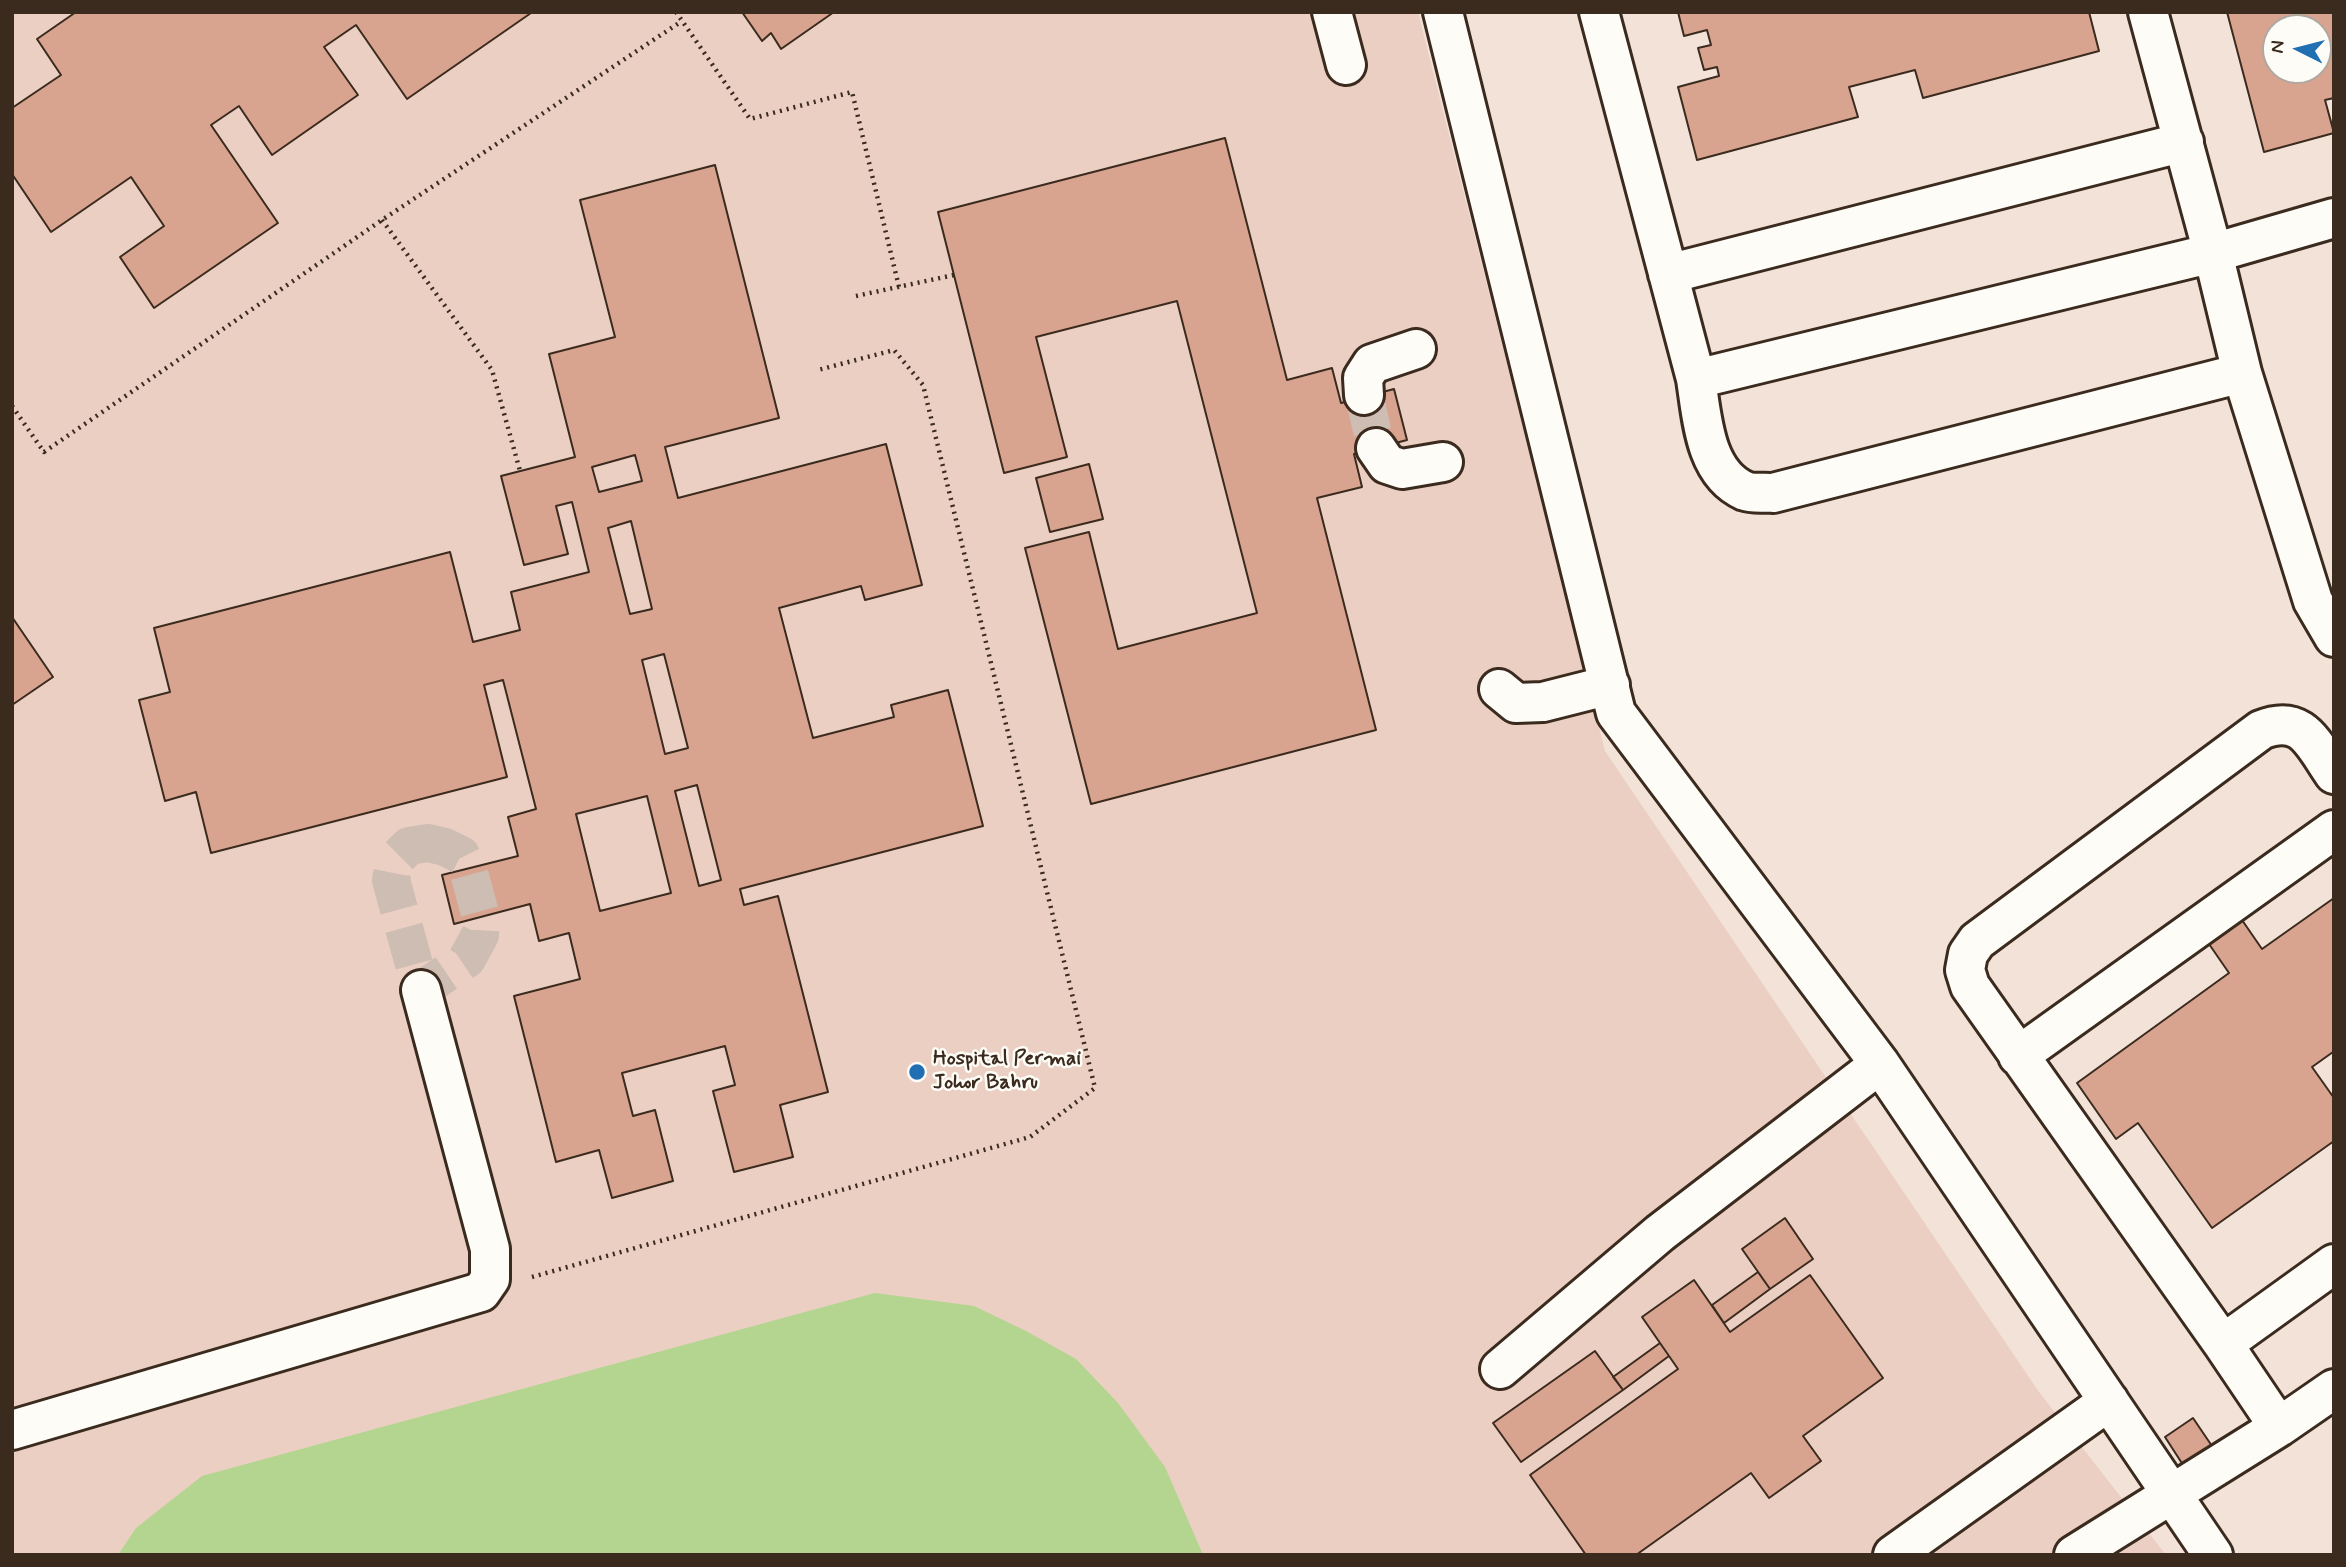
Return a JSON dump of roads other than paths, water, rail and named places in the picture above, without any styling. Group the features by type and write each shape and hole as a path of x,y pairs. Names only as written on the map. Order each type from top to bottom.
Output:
{"street":[{"path":"1332,12 1346,65"},
{"path":"1443,12 1616,713 1880,1064 2213,1555"},
{"path":"1599,12 1696,379 1707,441 1721,474 1746,491 1773,493 2242,373"},
{"path":"2148,12 2213,253 2242,373 2313,601 2334,637"},
{"path":"1668,274 2183,142"},
{"path":"1696,379 2213,253 2334,218"},
{"path":"1364,396 1363,378 1372,365 1416,349"},
{"path":"1376,448 1387,464 1402,469 1443,463"},
{"path":"1499,689 1516,703 1543,702 1610,685"},
{"path":"2279,1427 2018,1056 1970,986 1965,970 1968,954 1977,941 2261,730 2276,724 2292,724 2305,733 2334,774"},
{"path":"2018,1056 2334,830"},
{"path":"12,1430 481,1292 490,1279 490,1249 421,990"},
{"path":"1500,1369 1660,1233 1880,1064"},
{"path":"2223,1344 2334,1264"},
{"path":"2074,1555 2279,1427 2334,1389"},
{"path":"1893,1555 2109,1401"}],"tunnel":[{"path":"1364,395 1376,448"},
{"path":"428,843 461,855 468,869 481,917 480,935 467,959 421,990 391,880 395,860 409,846 428,843"}],"place":[{"name":"Hospital Permai Johor Bahru","path":"917,1072"}]}
